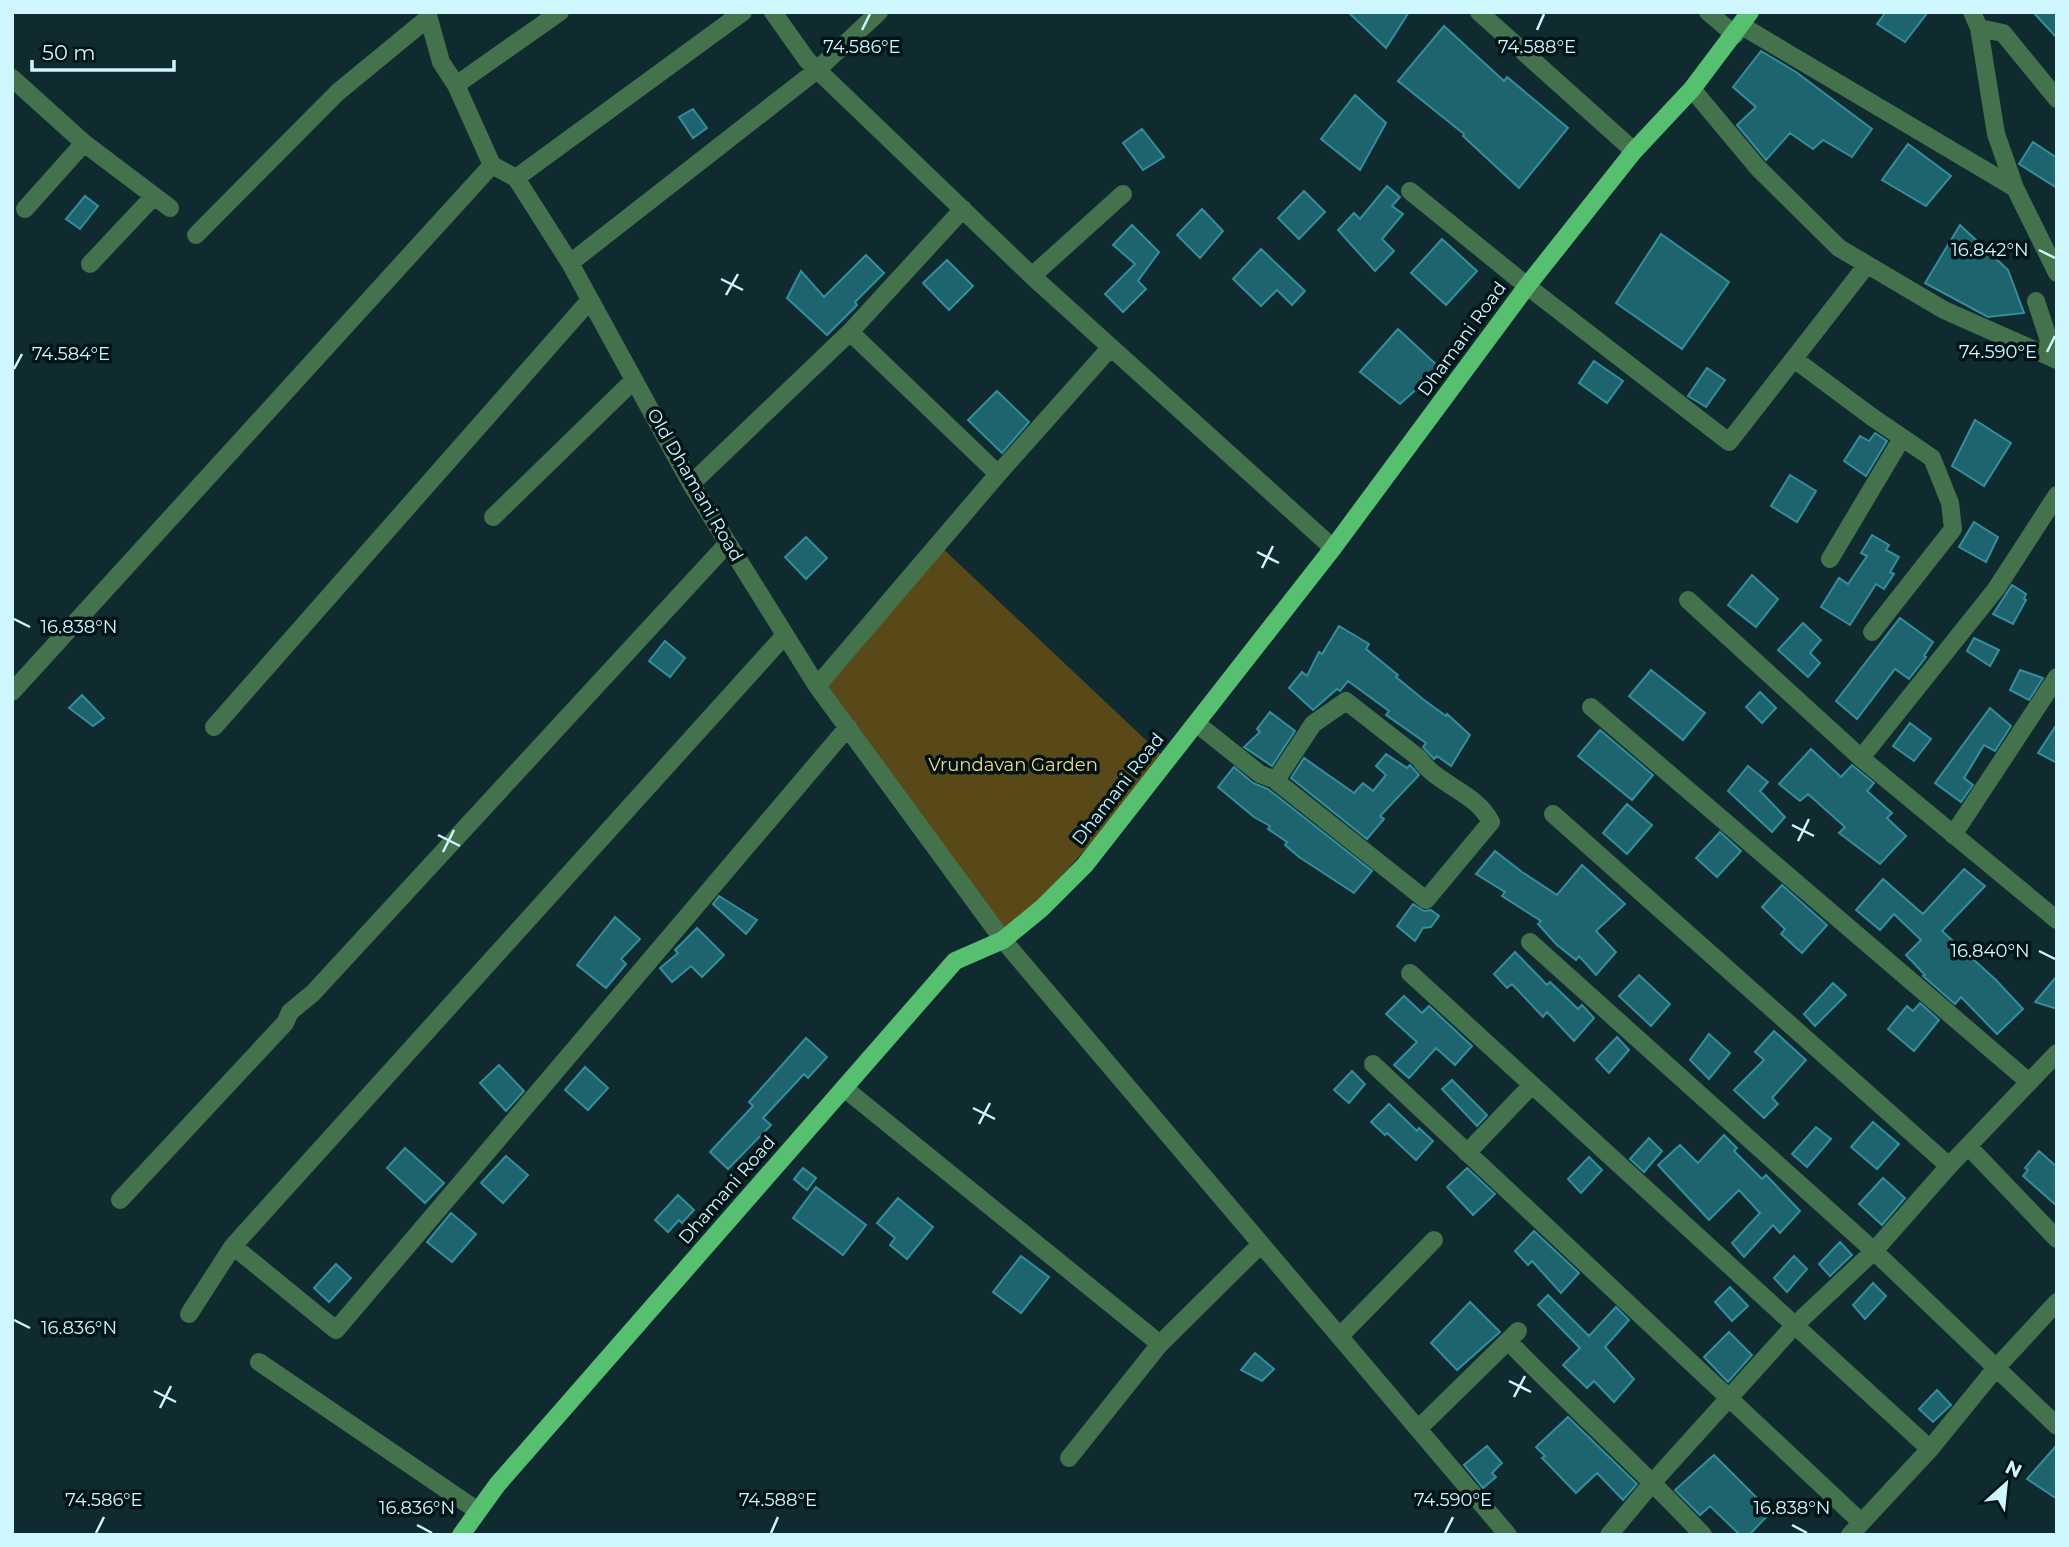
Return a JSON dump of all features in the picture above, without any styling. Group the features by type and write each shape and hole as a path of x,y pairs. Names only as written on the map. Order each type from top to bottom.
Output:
{"main road":[{"name":"Dhamani Road","path":"460,1535 496,1485 955,961 1003,940 1042,908 1085,865 1333,548 1527,286 1634,151 1692,89 1742,24"}],"street":[{"path":"456,85 560,12"},
{"path":"516,178 743,12"},
{"path":"773,12 807,60 1032,276 1333,548"},
{"path":"570,263 817,70 879,12"},
{"path":"1479,12 1634,151"},
{"path":"1708,12 1742,24 2015,187"},
{"path":"12,692 492,165 456,85 441,62 428,15 338,92 196,235"},
{"path":"1976,20 2003,33 2057,99"},
{"path":"1976,20 1996,134 2015,187 2057,273"},
{"path":"12,78 84,143 170,208"},
{"path":"1692,89 1758,168 1839,248 1944,310 2056,360"},
{"path":"25,209 84,143"},
{"name":"Old Dhamani Road","path":"492,165 516,178 570,263 691,484 817,686 1003,940 1508,1535"},
{"path":"1410,191 1527,286 1729,442 1866,266"},
{"path":"1032,276 1123,194"},
{"path":"90,264 154,197"},
{"path":"691,484 850,332 963,209"},
{"path":"214,727 590,300"},
{"path":"2036,302 2056,360"},
{"path":"850,332 998,474"},
{"path":"817,686 998,474 1111,348"},
{"path":"1794,359 1932,458 1950,503 1954,529 1872,632"},
{"path":"493,517 634,380"},
{"path":"1830,559 1902,438"},
{"path":"1861,758 1996,589 2057,495"},
{"path":"120,1200 285,1023 290,1012 313,993 728,543"},
{"path":"1688,600 1861,758 2057,920"},
{"path":"189,1314 233,1246 785,635"},
{"path":"1954,835 2057,677"},
{"path":"1196,723 1260,774 1276,780 1313,724 1346,701 1419,758 1426,769 1485,810 1491,822 1426,900 1276,781"},
{"path":"1591,707 2029,1082"},
{"path":"233,1246 336,1330 848,727"},
{"path":"1553,814 1949,1166"},
{"path":"1530,943 1874,1251 2057,1426"},
{"path":"1410,973 1930,1449"},
{"path":"1609,1535 1653,1482 1794,1326 1874,1251 1949,1166 2029,1082 2054,1061"},
{"path":"1373,1064 1728,1399 1856,1529 1930,1449 1996,1368 2057,1302"},
{"path":"1467,1153 1531,1086"},
{"path":"844,1088 1160,1344"},
{"path":"1968,1146 2057,1239"},
{"path":"1340,1336 1434,1240"},
{"path":"1069,1458 1160,1344 1261,1244"},
{"path":"1418,1429 1513,1336 1576,1411 1653,1482 1703,1535"},
{"path":"260,1362 478,1511"}],"green space":[{"name":"Vrundavan Garden","path":"938,544 1167,760 1003,940 817,686"}],"building":[{"path":"1348,12 1409,12 1386,48"},
{"path":"1886,12 1928,12 1905,42 1877,24"},
{"path":"2033,12 2057,12 2057,38"},
{"path":"1444,26 1504,81 1507,77 1568,128 1519,188 1463,136 1464,134 1398,81"},
{"path":"1761,51 1796,72 1872,129 1852,157 1823,140 1813,149 1790,133 1766,160 1737,125 1756,107 1733,87"},
{"path":"1355,95 1386,123 1360,170 1321,139"},
{"path":"693,109 707,128 693,138 679,117"},
{"path":"1142,129 1164,157 1143,170 1123,143"},
{"path":"2033,142 2057,158 2057,188 2019,164"},
{"path":"1908,144 1951,176 1926,206 1882,180"},
{"path":"1387,186 1400,197 1392,206 1403,214 1382,239 1394,251 1375,271 1338,230 1354,213 1360,219"},
{"path":"1304,191 1325,212 1299,239 1278,218"},
{"path":"85,196 98,206 80,229 66,219"},
{"path":"1202,209 1223,231 1200,258 1177,235"},
{"path":"1132,225 1159,252 1138,281 1146,289 1123,312 1105,294 1135,264 1113,245"},
{"path":"1960,225 2008,270 2024,313 1988,317 1925,283"},
{"path":"1661,234 1729,282 1682,349 1616,303"},
{"path":"1442,239 1477,271 1446,305 1411,273"},
{"path":"1261,249 1305,291 1292,305 1277,290 1261,306 1233,279"},
{"path":"866,255 884,273 827,335 787,298 801,271 824,297"},
{"path":"947,260 973,286 949,310 923,283"},
{"path":"1398,329 1440,368 1400,404 1360,372"},
{"path":"1594,361 1623,381 1607,403 1579,383"},
{"path":"1707,368 1725,380 1706,407 1688,396"},
{"path":"997,391 1029,422 1002,453 968,420"},
{"path":"1975,420 2011,443 1984,486 1952,466"},
{"path":"1875,433 1887,441 1866,476 1844,461 1860,436 1869,441"},
{"path":"1790,475 1816,491 1797,522 1771,506"},
{"path":"1974,522 1998,537 1986,562 1959,547"},
{"path":"1872,535 1889,545 1886,550 1899,557 1890,572 1894,574 1884,589 1876,584 1850,625 1821,607 1839,578 1848,584 1867,556 1861,553"},
{"path":"806,537 827,558 806,579 785,557"},
{"path":"1752,575 1778,599 1756,627 1728,605"},
{"path":"2012,585 2026,594 2026,600 2013,624 1993,614"},
{"path":"1900,618 1933,642 1924,656 1926,657 1909,679 1895,669 1857,719 1836,701"},
{"path":"1803,623 1821,640 1810,653 1820,663 1808,677 1778,650"},
{"path":"1339,626 1369,644 1366,649 1398,675 1396,677 1446,716 1447,714 1470,735 1451,766 1437,756 1434,759 1423,747 1426,743 1386,715 1389,711 1348,681 1340,691 1337,689 1313,710 1289,688 1302,672 1307,676 1319,652 1322,654"},
{"path":"1974,638 1999,650 1990,666 1967,651"},
{"path":"665,641 685,658 670,677 649,661"},
{"path":"1651,670 1705,713 1683,740 1629,696"},
{"path":"2020,670 2043,678 2029,700 2010,690"},
{"path":"1760,692 1776,708 1762,723 1746,707"},
{"path":"82,695 104,718 93,726 69,708"},
{"path":"1990,708 2011,726 1995,751 1984,745 1964,778 1973,785 1961,802 1935,783"},
{"path":"1270,712 1295,731 1272,766 1244,747 1260,732 1257,729"},
{"path":"1910,723 1931,739 1914,761 1893,746"},
{"path":"2057,724 2057,763 2038,753"},
{"path":"1600,730 1653,775 1632,800 1578,756"},
{"path":"1811,749 1841,777 1852,765 1874,783 1867,791 1892,813 1887,818 1906,836 1880,864 1839,833 1845,827 1808,794 1800,801 1779,784"},
{"path":"1386,754 1407,768 1410,765 1419,775 1380,816 1384,819 1367,839 1291,778 1304,758 1354,793 1363,783 1373,791 1386,775 1376,766"},
{"path":"1748,766 1768,782 1760,791 1785,817 1772,832 1728,791"},
{"path":"1234,767 1253,783 1268,789 1372,871 1354,893 1299,857 1285,845 1287,842 1268,829 1270,826 1254,817 1218,787"},
{"path":"1627,804 1652,825 1627,854 1603,833"},
{"path":"1720,832 1741,851 1717,877 1696,858"},
{"path":"1495,851 1557,895 1582,865 1625,904 1596,931 1616,952 1596,975 1579,956 1576,960 1557,945 1538,924 1541,921 1502,896 1505,892 1476,874"},
{"path":"1964,869 1985,886 1942,931 1996,980 2023,1009 1997,1034 1961,997 1955,1004 1923,976 1925,975 1906,955 1921,940 1894,914 1880,930 1856,910 1883,879 1923,914"},
{"path":"1782,885 1827,925 1802,953 1781,934 1785,929 1762,907"},
{"path":"719,896 757,920 746,934 713,904"},
{"path":"1413,904 1439,916 1431,927 1423,928 1415,941 1397,926"},
{"path":"615,917 640,939 621,959 626,964 606,988 577,965"},
{"path":"697,928 724,955 702,977 691,966 672,982 660,968 678,953 675,950"},
{"path":"1515,952 1547,985 1550,982 1578,1009 1582,1005 1594,1018 1574,1041 1547,1012 1543,1017 1512,984 1507,988 1494,974"},
{"path":"1639,975 1670,1004 1651,1026 1619,996"},
{"path":"2057,976 2057,1009 2035,1002"},
{"path":"1833,983 1846,995 1815,1026 1804,1014"},
{"path":"1404,996 1422,1013 1429,1006 1472,1046 1455,1065 1436,1048 1409,1078 1394,1065 1417,1042 1386,1014"},
{"path":"1920,1003 1939,1020 1914,1051 1888,1029 1907,1006 1913,1011"},
{"path":"1774,1031 1806,1060 1772,1098 1778,1104 1764,1118 1734,1090 1764,1060 1755,1052"},
{"path":"1709,1034 1730,1053 1709,1079 1690,1060"},
{"path":"1617,1037 1629,1050 1609,1073 1596,1059"},
{"path":"806,1038 827,1057 808,1078 804,1074 763,1118 771,1125 728,1169 710,1152 753,1106 749,1102"},
{"path":"499,1065 524,1091 506,1111 480,1083"},
{"path":"585,1067 608,1088 588,1110 565,1090"},
{"path":"1352,1071 1365,1084 1349,1103 1334,1090"},
{"path":"1452,1080 1487,1115 1477,1126 1442,1089"},
{"path":"1389,1104 1417,1131 1419,1128 1433,1141 1416,1160 1371,1122"},
{"path":"1873,1122 1899,1144 1877,1169 1851,1147"},
{"path":"1816,1127 1831,1139 1807,1167 1792,1154"},
{"path":"1724,1135 1737,1148 1734,1151 1762,1179 1766,1175 1800,1211 1780,1233 1773,1225 1744,1257 1732,1243 1760,1213 1739,1190 1709,1220 1658,1165 1680,1145 1698,1163"},
{"path":"1649,1138 1662,1151 1644,1172 1630,1159"},
{"path":"405,1148 444,1183 425,1203 387,1168"},
{"path":"2039,1151 2057,1167 2057,1206 2023,1176 2028,1170 2025,1168"},
{"path":"506,1156 528,1175 503,1203 481,1183"},
{"path":"1589,1157 1602,1170 1581,1193 1568,1179"},
{"path":"803,1168 816,1178 807,1190 794,1179"},
{"path":"1467,1168 1495,1194 1473,1215 1447,1187"},
{"path":"1883,1178 1905,1198 1882,1225 1859,1204"},
{"path":"816,1187 866,1225 843,1255 793,1218"},
{"path":"678,1195 694,1210 682,1223 679,1220 668,1232 655,1220"},
{"path":"898,1198 933,1227 907,1259 890,1245 895,1238 877,1223"},
{"path":"451,1213 476,1234 452,1262 427,1242"},
{"path":"1534,1231 1579,1273 1561,1293 1532,1261 1528,1265 1515,1251"},
{"path":"1840,1242 1852,1255 1830,1276 1819,1264"},
{"path":"1021,1256 1049,1277 1021,1313 993,1292"},
{"path":"1794,1256 1807,1269 1787,1292 1774,1278"},
{"path":"336,1264 351,1278 329,1302 314,1288"},
{"path":"1873,1283 1886,1296 1865,1319 1853,1305"},
{"path":"1730,1287 1748,1306 1732,1321 1715,1302"},
{"path":"1548,1295 1589,1336 1616,1307 1629,1320 1605,1347 1634,1379 1614,1402 1594,1381 1587,1388 1563,1365 1580,1348 1538,1305"},
{"path":"1470,1302 1500,1332 1457,1370 1431,1343"},
{"path":"1729,1332 1752,1355 1728,1382 1704,1357"},
{"path":"1255,1353 1274,1369 1262,1381 1241,1370"},
{"path":"1937,1390 1951,1405 1933,1422 1919,1409"},
{"path":"1568,1417 1637,1484 1623,1500 1597,1473 1576,1493 1542,1458 1545,1456 1536,1447"},
{"path":"2057,1445 2057,1499 2027,1479"},
{"path":"1487,1446 1502,1463 1492,1473 1496,1477 1483,1488 1464,1465"},
{"path":"1714,1455 1771,1512 1749,1535 1740,1535 1710,1506 1700,1515 1675,1490"}]}
